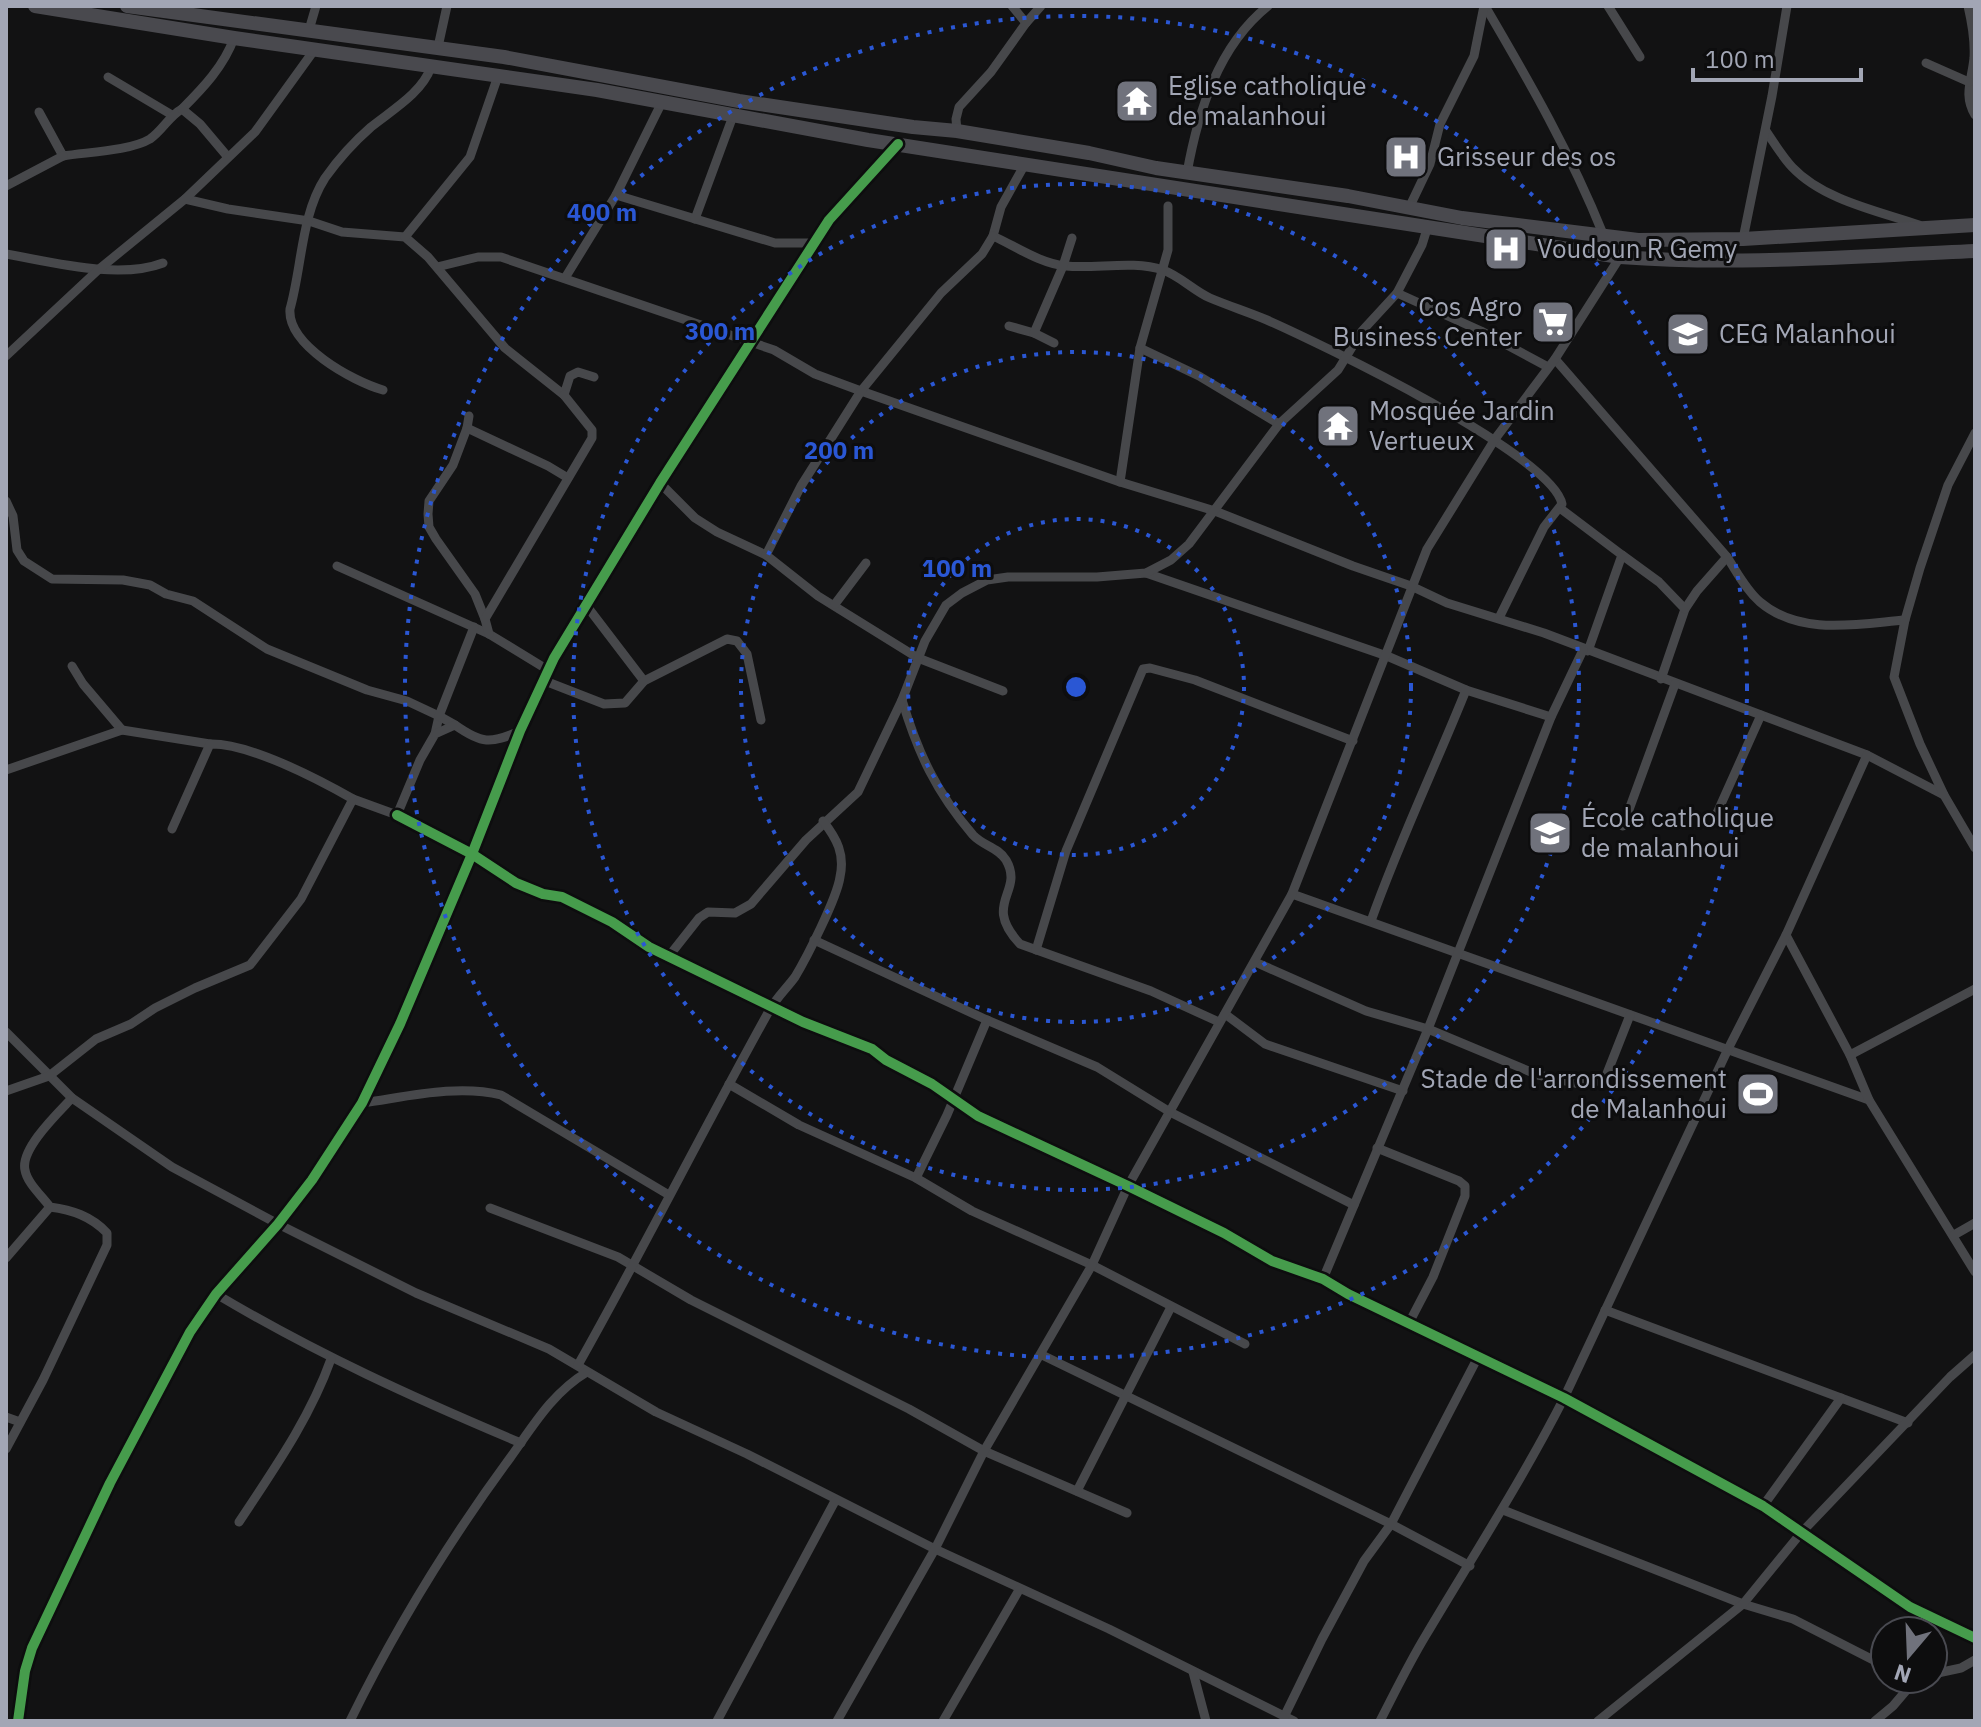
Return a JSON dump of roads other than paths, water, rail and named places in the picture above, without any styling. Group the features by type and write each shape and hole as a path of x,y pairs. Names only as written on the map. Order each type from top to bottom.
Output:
{"main road":[{"path":"35,6 498,76 898,144 1620,257 1667,261 1818,261 1975,251"},
{"path":"127,6 188,11 438,47 739,101 957,131 1462,218 1659,241 1975,225"}],"street":[{"path":"309,30 316,6"},
{"path":"438,47 447,6"},
{"path":"1012,6 1026,23"},
{"path":"957,131 959,107 991,72 1041,6"},
{"path":"1187,173 1194,136 1214,79 1241,31 1268,6"},
{"path":"1409,208 1430,164 1440,124 1474,56 1484,6"},
{"path":"1484,6 1551,119 1582,181 1603,234"},
{"path":"1608,6 1640,57"},
{"path":"1743,239 1766,131 1787,6"},
{"path":"1968,6 1974,58 1967,98 1975,115"},
{"path":"6,186 63,156 138,144 158,132 202,89 228,56 234,38"},
{"path":"6,356 98,270 185,199 255,132 315,49"},
{"path":"1926,63 1969,82"},
{"path":"383,390 333,368 292,328 290,309 313,203 327,176 368,130 427,78 431,67"},
{"path":"405,237 470,157 498,76"},
{"path":"108,77 172,115"},
{"path":"565,278 616,195 662,102"},
{"path":"182,109 227,156"},
{"path":"39,112 63,156"},
{"path":"695,219 733,116"},
{"path":"1766,131 1793,168 1817,186 1850,201 1938,229"},
{"path":"18,1721 25,1671 32,1648 110,1483 190,1332 216,1294 312,1180 362,1103 400,1024 548,670 660,483 829,220 898,144"},
{"path":"766,555 801,486 861,391 941,293 982,254 993,236 1001,207 1025,164"},
{"path":"616,195 775,243 814,243"},
{"path":"185,199 309,221 342,232 405,237 437,267 505,348 564,395 592,430 589,444 485,619"},
{"path":"1120,482 1140,348 1168,250 1168,206"},
{"path":"669,956 699,918 708,912 735,913 751,904 823,821 843,808 858,792 902,700 925,641 946,605 987,580 1146,573 1171,560 1189,544 1279,424 1338,370 1362,331 1397,293 1427,229"},
{"path":"993,236 1063,266 1125,266 1162,270 1206,296 1346,358 1495,439 1530,465 1559,494 1561,509 1544,527 1499,618"},
{"path":"1034,333 1072,238"},
{"path":"6,254 98,270 149,269 163,263"},
{"path":"437,267 489,256 501,257 774,350 815,374 1120,482 1215,511 1411,586 1447,603 1499,618 1867,755 1944,795"},
{"path":"837,1721 935,1549 984,1451 1092,1265 1128,1186 1292,894 1427,549 1495,439 1551,363 1620,257"},
{"path":"1397,293 1551,363 1727,557 1762,604 1798,621 1830,626 1905,620"},
{"path":"1009,326 1054,343"},
{"path":"1140,348 1199,376 1279,424"},
{"path":"564,395 570,376 578,372 594,377"},
{"path":"469,416 453,465 429,501 429,527 475,594 489,634"},
{"path":"467,428 568,478"},
{"path":"1974,845 1944,795 1909,720 1894,677 1905,620 1948,485 1975,433"},
{"path":"660,483 695,518 766,555 803,585 918,658 1003,691"},
{"path":"6,501 13,516 17,550 24,561 52,579 123,580 150,585 166,594 193,601 267,649 367,690 407,701 439,716 473,738 500,740 520,731"},
{"path":"1561,509 1659,582 1685,609"},
{"path":"1323,1279 1403,1091 1551,717 1586,650 1622,555"},
{"path":"1661,679 1685,609 1727,557"},
{"path":"835,604 866,563"},
{"path":"337,566 489,634 548,670"},
{"path":"1146,573 1387,656 1466,690 1551,717"},
{"path":"586,605 644,681"},
{"path":"397,815 420,760 435,734 439,716 474,627"},
{"path":"545,681 604,704 625,703 644,681 727,639 737,641 747,654 761,720"},
{"path":"72,666 83,684 122,730"},
{"path":"1036,950 1066,851 1143,669 1150,668 1195,680 1353,741"},
{"path":"1623,826 1675,684"},
{"path":"1371,921 1394,858 1466,690"},
{"path":"902,700 916,745 935,786 979,842 994,848 1008,864 1011,873 1002,909 1003,921 1020,944 1222,1018 1265,1044 1403,1091"},
{"path":"1717,813 1761,715"},
{"path":"435,734 455,725"},
{"path":"6,770 122,730 222,744 319,780 353,799 397,815 472,854 516,883 543,894 562,897 612,922 649,947 834,1036 872,1049 978,1116 1224,1233 1272,1261 1323,1279 1564,1398 1763,1506 1910,1607 1975,1638"},
{"path":"172,829 210,744"},
{"path":"1380,1721 1425,1636 1503,1510 1564,1398 1728,1049 1786,935 1867,755"},
{"path":"6,1091 49,1076 96,1039 131,1024 195,988 250,965 301,899 353,799"},
{"path":"578,1365 635,1265 669,1195 772,1006 795,976 814,940 840,880 842,858 837,839 823,821"},
{"path":"1292,894 1869,1100"},
{"path":"1786,935 1850,1055 1869,1100 1975,1272"},
{"path":"814,940 1097,1067 1170,1112 1354,1205"},
{"path":"1255,962 1366,1011 1428,1029 1559,1081 1591,1083 1606,1076 1630,1015"},
{"path":"1850,1055 1975,989"},
{"path":"916,1178 987,1020"},
{"path":"6,1032 72,1098 172,1167 278,1224 416,1293 549,1349 656,1412 1019,1590 1097,1623 1289,1719 1364,1561 1391,1524 1478,1357"},
{"path":"729,1084 799,1125 916,1178 972,1211 1092,1265 1245,1344"},
{"path":"362,1103 464,1091 482,1090 501,1095 669,1195"},
{"path":"6,1449 43,1380 107,1245 107,1233 98,1224 70,1209 50,1207 24,1169 25,1156 72,1098"},
{"path":"1377,1148 1442,1173 1465,1186 1465,1196 1433,1277 1409,1323"},
{"path":"6,1258 50,1207"},
{"path":"490,1208 635,1265 691,1300 984,1451 1127,1513"},
{"path":"1954,1235 1975,1223"},
{"path":"216,1294 331,1359 397,1391 521,1443"},
{"path":"1077,1491 1171,1307"},
{"path":"1605,1310 1908,1423"},
{"path":"1042,1355 1391,1524 1470,1566"},
{"path":"1598,1721 1743,1604 1801,1533 1975,1355"},
{"path":"239,1522 297,1431 323,1382 331,1359"},
{"path":"350,1721 410,1608 469,1514 555,1397 587,1372"},
{"path":"1763,1506 1841,1398"},
{"path":"6,1417 20,1422"},
{"path":"717,1721 835,1501"},
{"path":"1503,1510 1743,1604 1793,1619 1869,1658"},
{"path":"943,1721 1019,1590"},
{"path":"1949,1671 1975,1660"},
{"path":"1193,1672 1206,1721"},
{"path":"1875,1721 1901,1695"}],"place":[{"name":"Eglise catholique de malanhoui","path":"1137,101"},
{"name":"Grisseur des os","path":"1406,157"},
{"name":"Voudoun R Gemy","path":"1506,249"},
{"name":"Cos Agro Business Center","path":"1553,322"},
{"name":"CEG Malanhoui","path":"1688,334"},
{"name":"Mosquée Jardin Vertueux","path":"1338,426"},
{"name":"École catholique de malanhoui","path":"1550,833"},
{"name":"Stade de l'arrondissement de Malanhoui","path":"1758,1094"}]}
